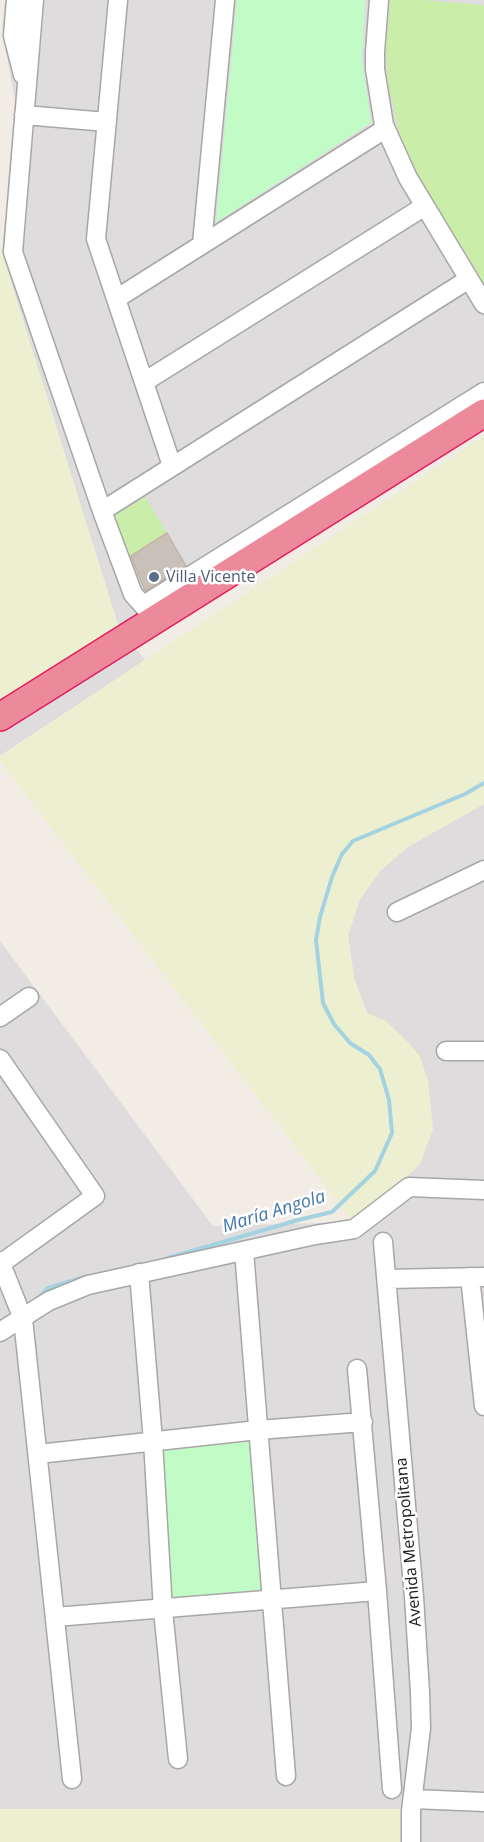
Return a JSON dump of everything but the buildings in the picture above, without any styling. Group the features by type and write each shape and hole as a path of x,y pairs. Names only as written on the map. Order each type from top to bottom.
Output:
{"highway":[{"path":"0,717 149,612 484,412"}],"street":[{"path":"16,0 13,36 27,89"},
{"path":"34,0 13,252 133,594 149,612 484,392"},
{"path":"118,0 96,240 172,466"},
{"path":"202,244 225,0"},
{"path":"379,0 375,69 385,129 408,178 484,304"},
{"path":"24,115 107,122"},
{"path":"116,298 385,129"},
{"path":"144,382 425,206"},
{"path":"102,511 469,279"},
{"path":"397,912 484,870"},
{"path":"0,1017 29,997"},
{"path":"446,1051 484,1051"},
{"path":"0,1059 95,1196 1,1262 21,1314 72,1779"},
{"path":"0,1332 21,1314 88,1285 315,1235 354,1229 410,1187 484,1190"},
{"name":"Avenida Metropolitana","path":"383,1242 414,1597 420,1692 420,1728 411,1811 411,1842"},
{"path":"244,1251 286,1776"},
{"path":"139,1273 153,1442 162,1610 178,1759"},
{"path":"387,1279 477,1277 484,1406"},
{"path":"357,1369 392,1789"},
{"path":"38,1454 258,1430 363,1422"},
{"path":"55,1617 377,1591"},
{"path":"413,1799 484,1802"}],"shaded area":[{"name":"Villa Vicente","path":"5,0 484,0 484,399 120,629 145,660 0,756 0,711 119,628 2,253 15,101 2,30"},
{"path":"484,804 484,1842 0,1842 0,941 213,1226 353,1222 386,1021 367,1013 354,978 348,936 359,901 381,870 409,846"}],"green space":[{"path":"237,0 365,0 362,61 371,123 216,222"},
{"path":"390,0 484,5 484,283 422,183 401,141 388,82 386,49"},
{"path":"0,253 2,253 119,628 0,711"},
{"path":"484,436 484,804 409,846 381,870 359,901 348,936 354,978 367,1013 386,1021 420,1056 428,1081 433,1129 420,1164 394,1189 353,1222 0,761 0,756"},
{"path":"145,497 167,533 128,558 113,516"},
{"path":"249,1440 261,1593 168,1601 155,1449"},
{"path":"0,1809 404,1809 404,1842 0,1842"}],"waterway":[{"name":"María Angola","path":"168,1258 332,1212 375,1171 392,1133 389,1100 380,1069 369,1055 350,1043 334,1024 323,1003 316,940 320,917 332,877 342,854 353,841 465,794 484,783"},
{"name":"María Angola","path":"36,1300 48,1288 88,1276"}],"place":[{"name":"Villa Vicente","path":"154,577"}]}
